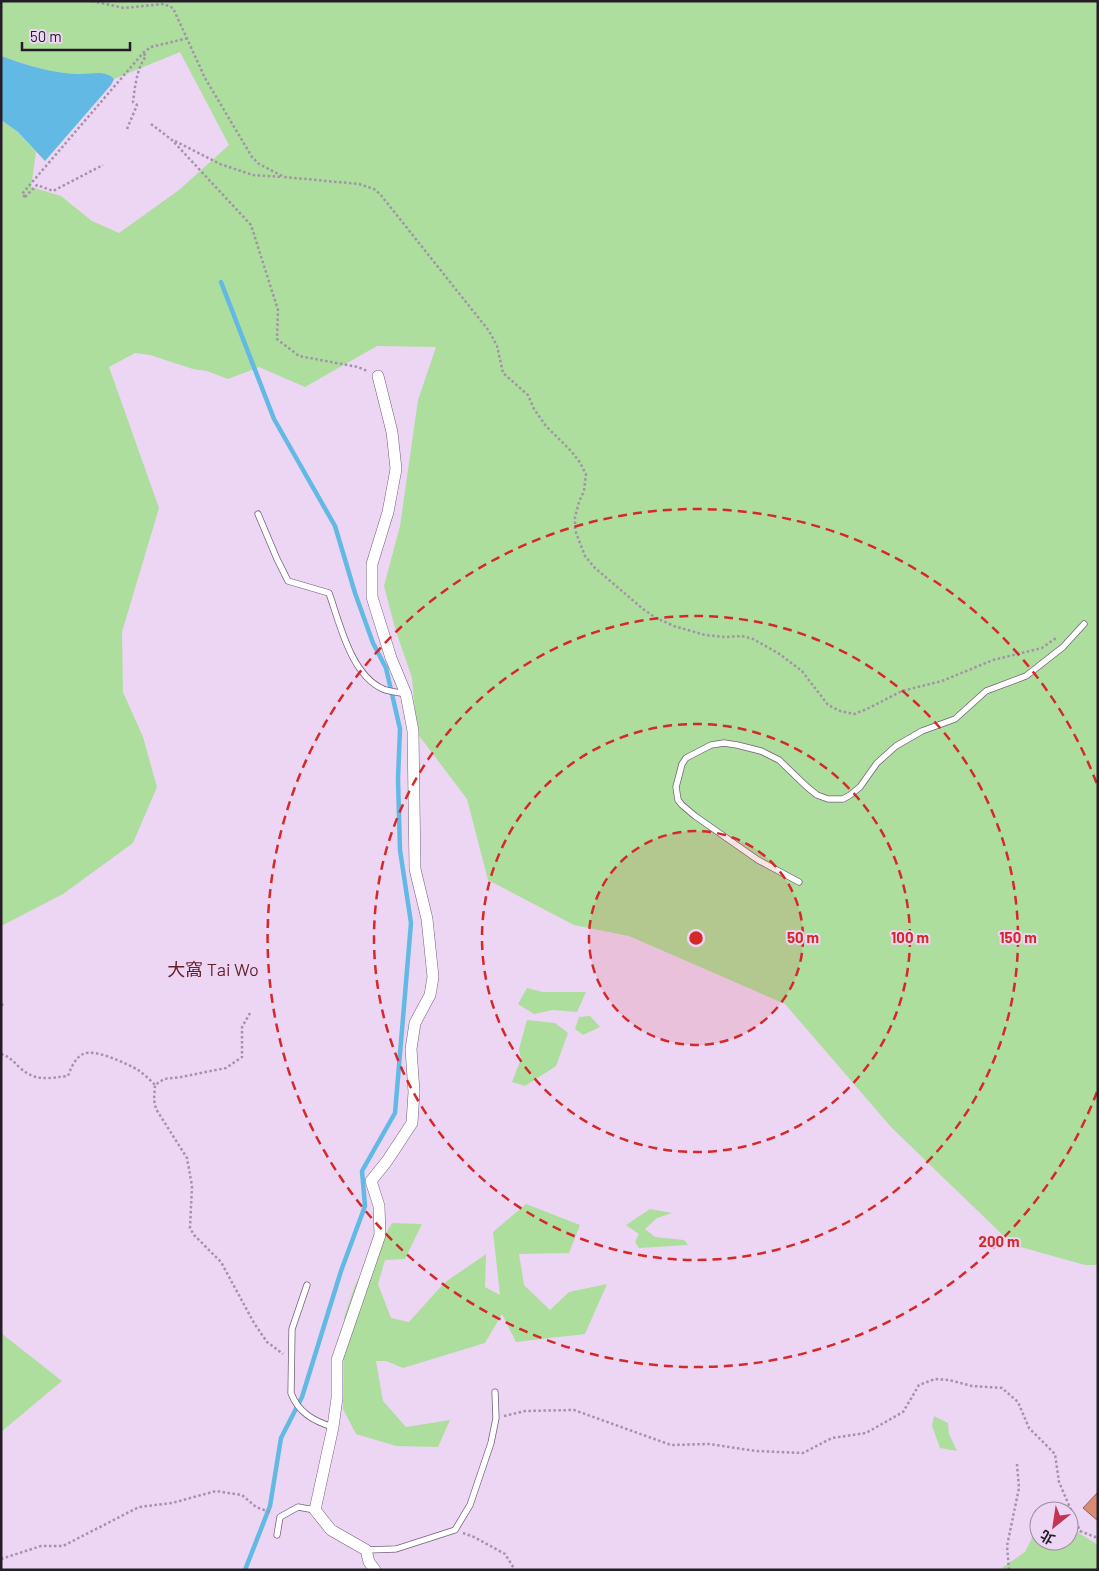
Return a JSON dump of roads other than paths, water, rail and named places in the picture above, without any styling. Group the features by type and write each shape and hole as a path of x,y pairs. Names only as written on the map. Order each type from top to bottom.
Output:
{"street":[{"path":"375,1570 369,1562 366,1550 331,1530 315,1510 333,1427 337,1398 337,1360 380,1235 379,1206 371,1181 387,1161 412,1123 414,1092 411,1049 415,1023 430,995 433,977 427,919 415,869 412,731 406,694 372,596 372,564 388,512 396,469 392,432 378,376"}],"lane":[{"path":"258,514 288,581 329,593 352,658 366,678 384,689 406,694"},
{"path":"799,882 758,860 684,807 678,800 676,786 682,764 686,758 711,745 724,743 737,745 780,760 817,795 828,799 843,799 860,787 877,763 896,746 922,732 955,719 986,691 1026,676 1063,648 1084,624"},
{"path":"307,1285 292,1329 291,1393 294,1402 305,1414 320,1423 333,1427"},
{"path":"366,1550 396,1549 454,1530 470,1505 491,1443 496,1418 495,1392"},
{"path":"277,1535 280,1517 298,1507 315,1510"}],"water":[{"path":"1,56 48,70 77,74 102,73 114,79 111,85 45,161 18,132 1,120"}],"waterway":[{"path":"221,282 274,419 335,526 355,593 373,643 386,668 400,729 398,779 400,850 411,923 395,1113 362,1171 365,1206 341,1271 302,1397 281,1438 270,1506 245,1570"}],"district":[{"name":"大窩 Tai Wo","path":"213,970"}]}
